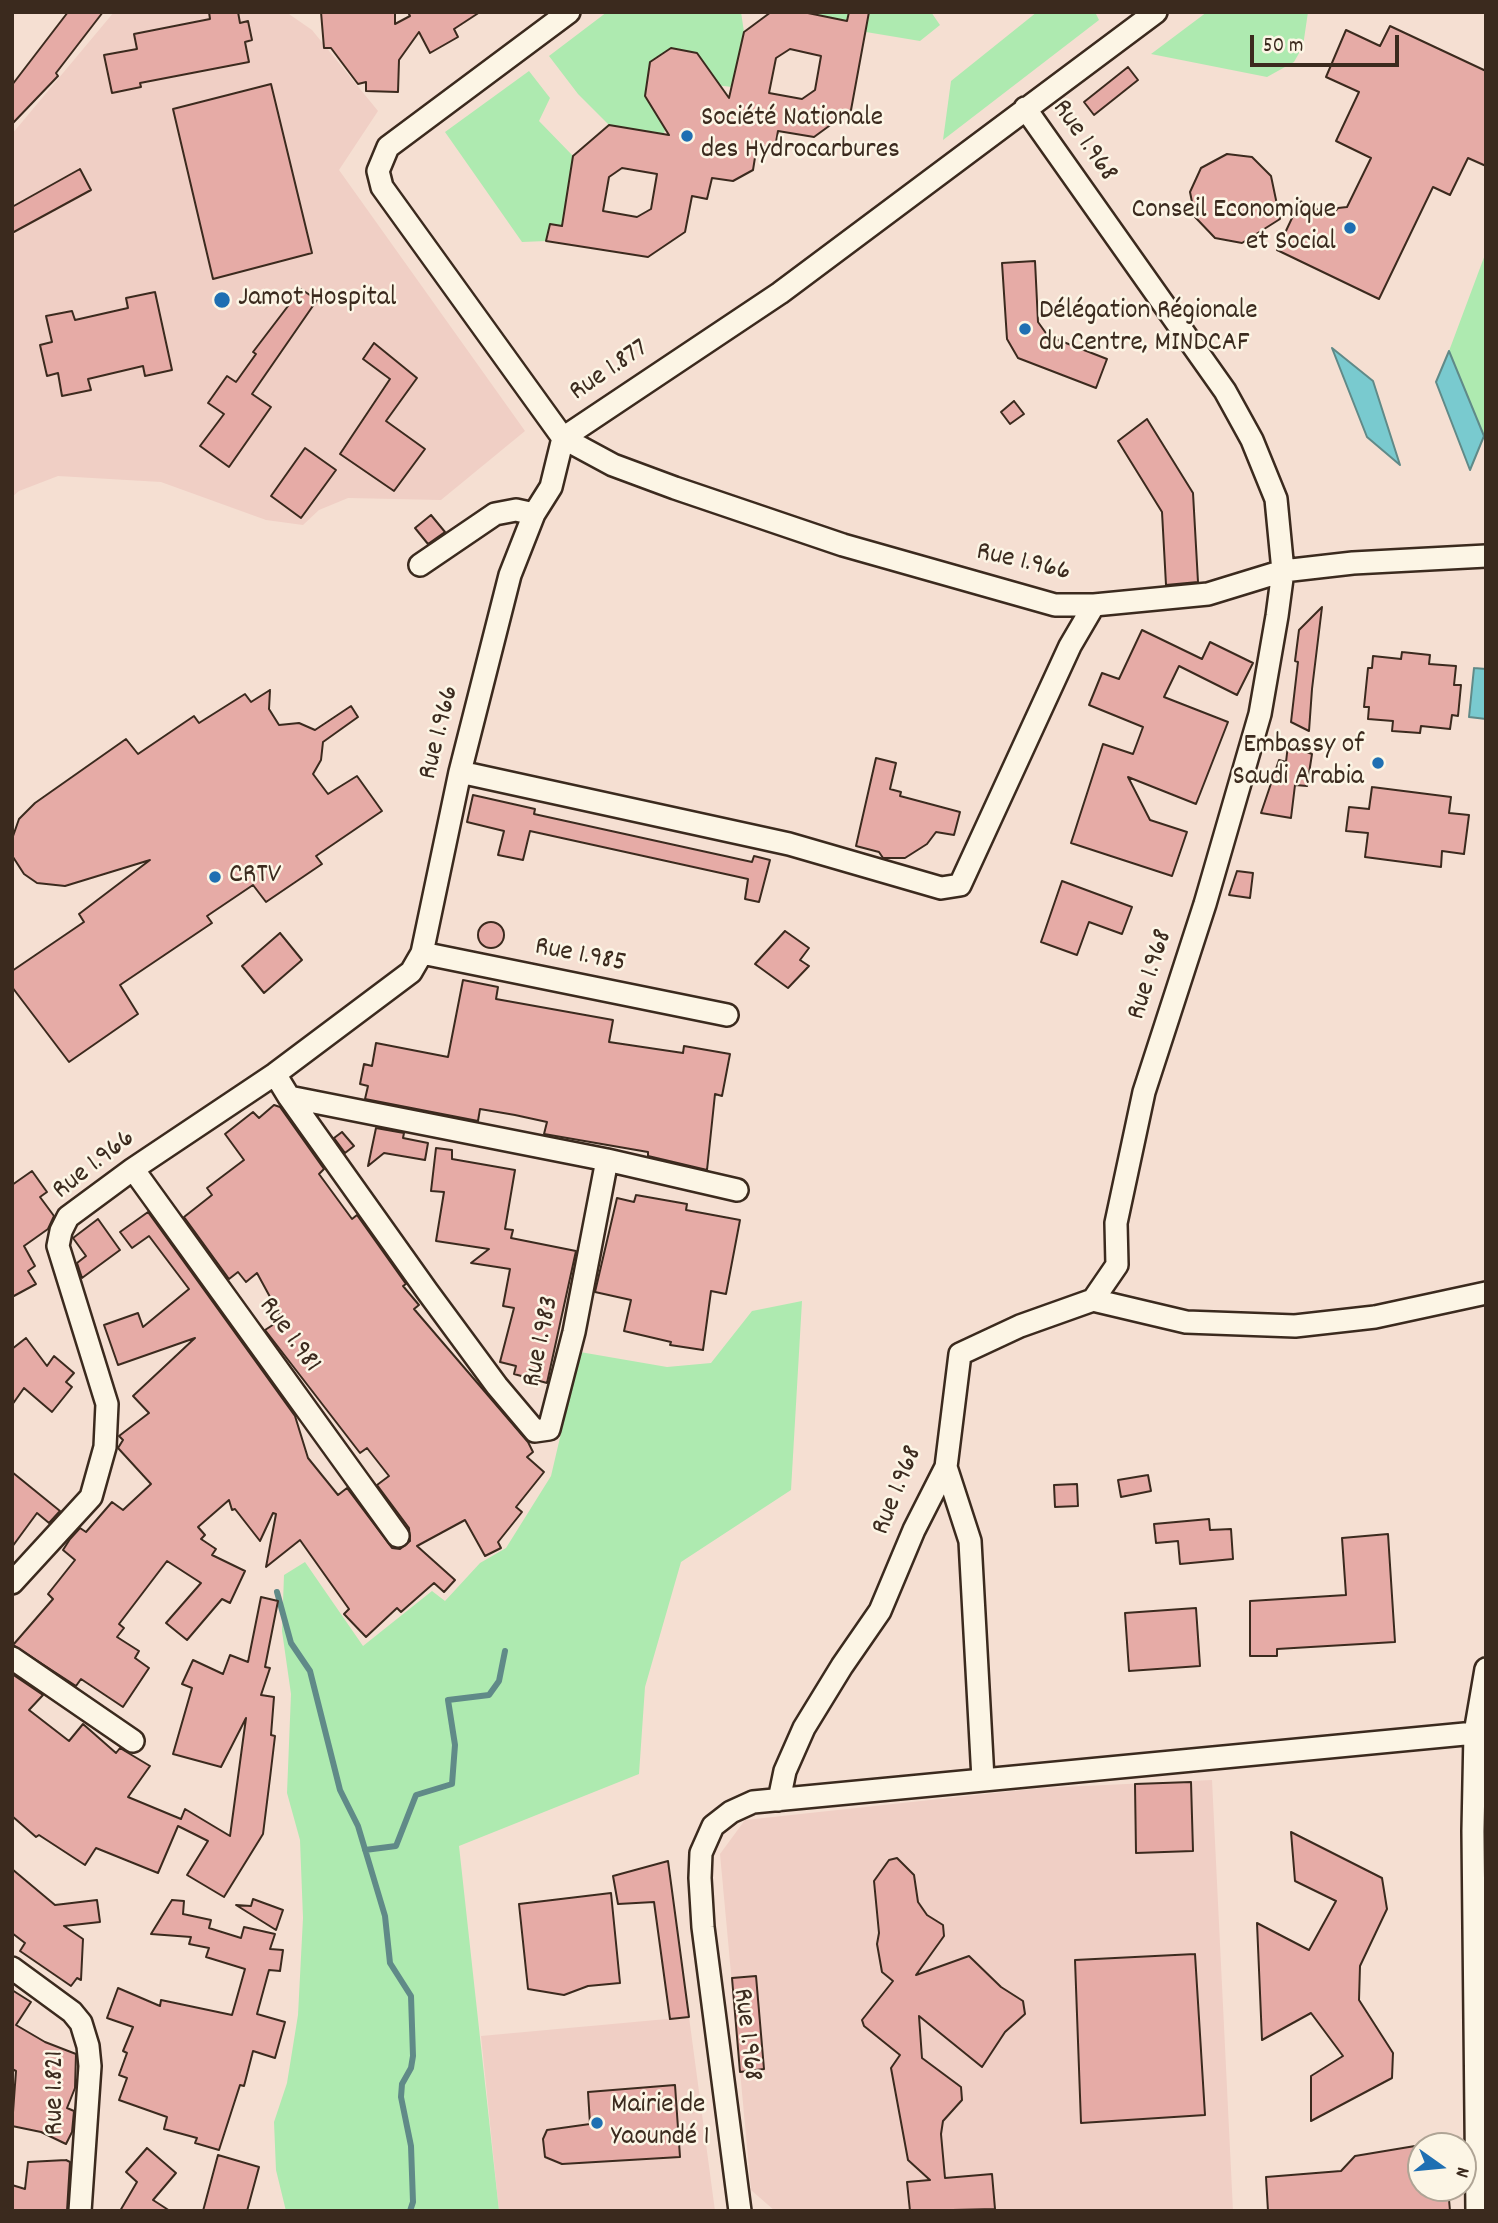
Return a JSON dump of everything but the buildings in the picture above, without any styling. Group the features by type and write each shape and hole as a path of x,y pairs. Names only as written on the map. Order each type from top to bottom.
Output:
{"street":[{"name":"Rue 1.877","path":"569,12 388,147 378,171 382,187 563,438 780,293 1156,12"},
{"name":"Rue 1.968","path":"740,2211 702,1915 701,1853 713,1826 731,1812 753,1802 779,1800 785,1771 804,1728 880,1611 914,1530 946,1467 960,1354 1020,1326 1093,1300 1118,1265 1116,1223 1144,1092 1205,904 1261,714 1283,571 1276,499 1252,440 1225,391 1025,108"},
{"name":"Rue 1.966","path":"12,1583 91,1497 97,1487 105,1447 107,1404 58,1246 68,1217 133,1169 275,1074 411,972 422,953 460,772 510,575 534,514 551,487 563,438 613,466 843,545 1055,605 1094,606 1208,594 1283,571 1353,563 1486,556"},
{"path":"420,565 495,514 516,510 534,514"},
{"path":"460,772 789,844 941,888 960,885 1070,646 1094,606"},
{"name":"Rue 1.985","path":"422,953 727,1015"},
{"name":"Rue 1.983","path":"275,1074 435,1302 535,1431 549,1429 555,1417 607,1160"},
{"path":"289,1097 607,1160 737,1190"},
{"name":"Rue 1.981","path":"133,1169 398,1536"},
{"path":"1093,1300 1186,1322 1294,1326 1375,1317 1486,1293"},
{"path":"946,1467 970,1541 983,1779"},
{"path":"12,1658 133,1741"},
{"path":"1477,2211 1481,2183 1473,1831 1475,1733 1486,1669"},
{"path":"779,1800 1475,1733"},
{"name":"Rue 1.821","path":"12,1968 72,2012 81,2024 88,2046 90,2066 80,2211"}],"shaded area":[{"name":"Jamot Hospital","path":"114,12 286,12 312,30 378,111 339,170 525,431 441,500 348,498 319,510 303,525 266,520 161,482 58,476 19,491 12,497 12,134"},
{"path":"1212,1780 1233,2211 775,2211 751,2190 720,1854 745,1820 1041,1788"},
{"name":"Mairie de Yaoundé 1","path":"689,2017 715,2211 499,2211 481,2036"}],"green space":[{"path":"607,12 741,12 744,32 732,87 707,84 710,72 697,53 671,48 650,62 645,96 653,108 669,111 664,134 609,125 578,94 549,56"},
{"path":"803,12 849,12 847,21"},
{"path":"869,12 931,12 940,25 920,41 866,32"},
{"path":"1037,12 1095,12 1099,20 943,140 951,81"},
{"path":"1207,12 1308,12 1303,46 1294,62 1267,77 1151,54"},
{"path":"529,71 550,98 539,121 573,156 562,226 550,225 546,241 522,242 445,132"},
{"path":"1486,252 1486,435 1484,436 1449,351"},
{"path":"802,1301 791,1490 681,1562 645,1687 639,1774 459,1846 499,2211 286,2211 276,2170 274,2122 287,2083 298,2015 303,1918 300,1840 287,1793 291,1694 282,1631 284,1575 305,1562 363,1646 432,1591 445,1601 480,1563 506,1548 551,1476 580,1352 667,1367 711,1363 752,1311"}],"water":[{"path":"1332,348 1373,381 1400,465 1367,437"},
{"path":"1449,351 1484,436 1470,470 1436,382"},
{"path":"1474,668 1486,669 1486,719 1469,717"}],"waterway":[{"path":"277,1592 291,1643 310,1671 340,1790 358,1826 385,1916 390,1963 411,1996 413,2056 411,2068 402,2084 401,2097 411,2146 413,2202 410,2211"},
{"path":"365,1850 396,1846 416,1795 452,1784 455,1745 448,1700 489,1695 499,1681 505,1651"}],"place":[{"name":"Société Nationale des Hydrocarbures","path":"687,136"},
{"name":"Conseil Economique et Social","path":"1350,228"},
{"name":"Jamot Hospital","path":"222,300"},
{"name":"Délégation Régionale du Centre, MINDCAF","path":"1025,329"},
{"name":"Embassy of Saudi Arabia","path":"1378,763"},
{"name":"CRTV","path":"215,877"},
{"name":"Mairie de Yaoundé 1","path":"597,2123"}]}
